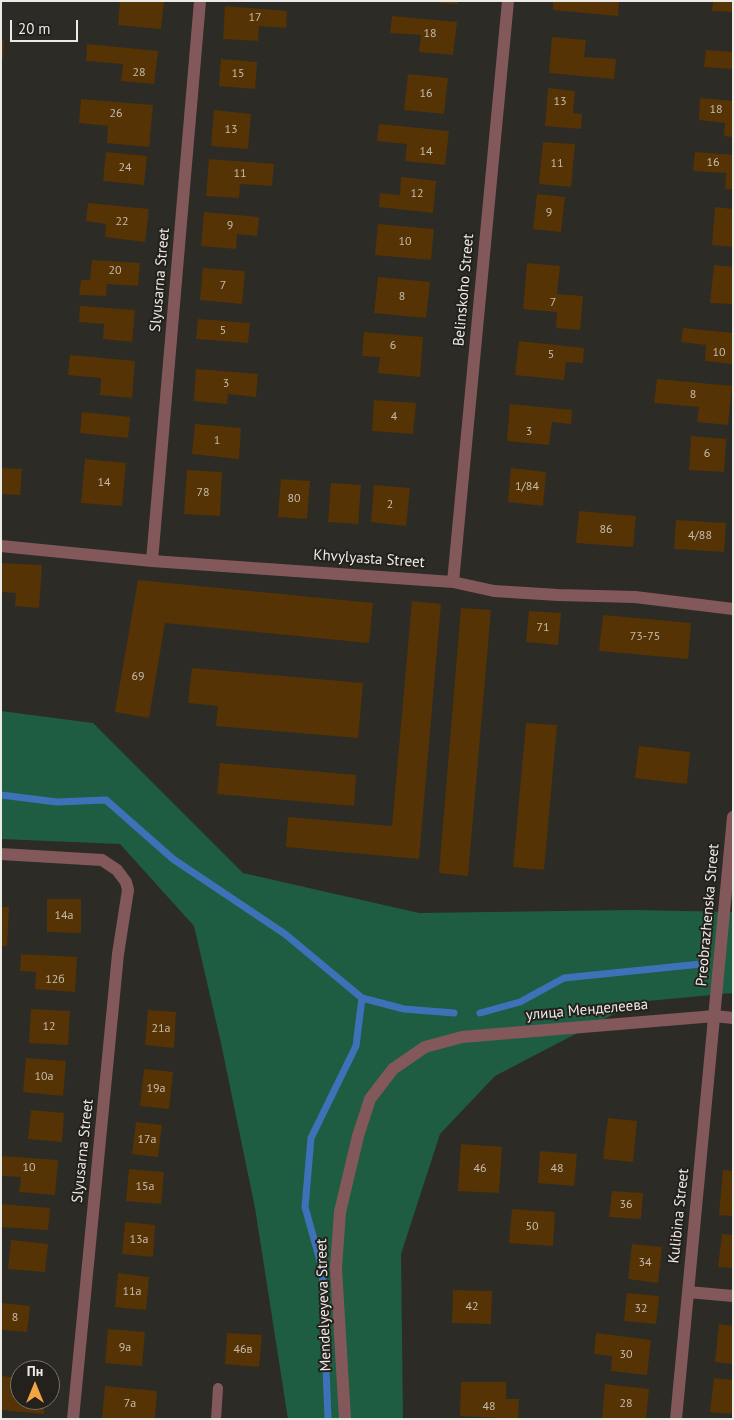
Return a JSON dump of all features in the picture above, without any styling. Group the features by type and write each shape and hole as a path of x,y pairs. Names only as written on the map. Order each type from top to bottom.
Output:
{"street":[{"name":"Slyusarna Street","path":"152,561 200,1"},
{"name":"Belinskoho Street","path":"453,582 508,1"},
{"name":"Khvylyasta Street","path":"1,546 152,561 453,582 494,591 635,597 733,609"},
{"name":"Preobrazhenska Street","path":"715,1016 733,817"},
{"name":"Slyusarna Street","path":"1,854 102,860 117,870 127,886 117,964 73,1419"},
{"name":"улица Менделеева","path":"462,1037 715,1016 733,1018"},
{"name":"Kulibina Street","path":"676,1419 715,1016"},
{"name":"Mendelyeyeva Street","path":"345,1419 336,1268 340,1212 358,1136 370,1099 393,1069 425,1047 462,1037"},
{"path":"688,1292 733,1296"}],"lane":[{"path":"216,1419 218,1388"}],"green space":[{"path":"1,711 93,723 243,873 419,913 633,910 733,912 733,993 637,1002 495,1076 440,1134 401,1254 403,1419 288,1419 255,1208 221,1043 194,926 120,844 1,839"}],"building":[{"path":"120,1 164,1 161,29 118,25"},
{"path":"440,1 458,1 458,4 439,3"},
{"path":"553,1 619,1 618,16 553,10"},
{"path":"713,1 733,1 733,12 712,11"},
{"path":"225,6 287,11 286,28 259,26 258,41 223,39"},
{"path":"392,16 457,22 453,55 419,52 421,35 390,33"},
{"path":"552,37 586,40 584,57 616,59 614,79 549,73"},
{"path":"1,40 4,40 3,60 1,60"},
{"path":"87,44 158,51 154,84 121,81 123,64 86,61"},
{"path":"706,50 733,52 733,69 704,67"},
{"path":"221,59 257,62 255,89 219,86"},
{"path":"408,74 448,78 444,114 404,110"},
{"path":"548,88 575,91 573,113 582,114 581,129 545,126"},
{"path":"700,98 733,101 733,137 724,136 725,123 699,120"},
{"path":"81,99 153,105 149,147 107,143 108,126 79,123"},
{"path":"214,110 251,114 248,149 211,146"},
{"path":"379,124 449,131 445,165 405,161 407,144 377,141"},
{"path":"543,142 575,144 571,187 539,184"},
{"path":"106,152 147,156 144,185 103,181"},
{"path":"695,152 733,155 733,189 725,189 726,173 693,171"},
{"path":"209,159 274,164 272,186 240,184 239,198 206,196"},
{"path":"401,177 436,181 433,213 379,207 380,193 400,195"},
{"path":"537,194 565,197 561,232 533,229"},
{"path":"88,203 149,209 145,242 105,237 106,224 86,221"},
{"path":"715,207 733,209 733,247 712,245"},
{"path":"204,212 259,217 257,236 237,234 236,249 201,246"},
{"path":"378,224 434,229 431,260 375,255"},
{"path":"92,260 140,263 138,286 107,284 106,296 79,295 81,280 90,280"},
{"path":"527,263 560,266 557,294 583,296 580,330 556,328 557,312 523,309"},
{"path":"714,265 733,267 733,304 710,303"},
{"path":"203,268 245,271 242,304 200,300"},
{"path":"378,277 430,282 426,318 374,313"},
{"path":"80,306 135,310 132,342 103,339 104,324 79,322"},
{"path":"198,319 250,323 248,343 196,339"},
{"path":"683,328 733,333 733,364 705,361 706,345 681,342"},
{"path":"364,332 423,337 420,377 378,373 380,357 362,356"},
{"path":"519,341 584,348 583,363 566,362 564,380 515,375"},
{"path":"70,355 135,361 132,398 100,395 101,378 68,375"},
{"path":"196,369 258,374 256,397 228,394 227,404 194,401"},
{"path":"657,379 732,386 728,425 697,422 699,407 654,403"},
{"path":"374,400 416,403 413,434 372,431"},
{"path":"510,404 572,410 571,424 552,422 549,445 507,441"},
{"path":"82,412 130,417 128,438 80,433"},
{"path":"195,424 241,428 239,459 192,454"},
{"path":"691,436 726,439 724,472 689,470"},
{"path":"85,459 126,463 122,506 81,503"},
{"path":"1,468 22,469 20,495 1,494"},
{"path":"511,468 546,472 543,506 508,502"},
{"path":"187,470 222,472 220,516 184,514"},
{"path":"281,479 310,481 307,519 278,517"},
{"path":"331,483 361,485 358,524 328,522"},
{"path":"374,485 410,488 406,526 371,522"},
{"path":"579,511 636,516 633,547 576,543"},
{"path":"676,520 726,523 724,552 674,549"},
{"path":"1,563 42,565 39,608 15,606 16,593 1,592"},
{"path":"138,580 373,603 369,643 165,623 149,718 115,712"},
{"path":"412,601 441,604 419,859 286,847 288,817 392,826"},
{"path":"461,608 491,610 468,876 439,873"},
{"path":"529,611 561,613 558,645 526,642"},
{"path":"603,615 691,623 688,659 599,651"},
{"path":"192,668 363,683 358,738 216,726 218,706 188,703"},
{"path":"526,723 557,725 544,870 513,867"},
{"path":"639,746 690,752 687,784 635,778"},
{"path":"220,763 356,775 354,806 217,794"},
{"path":"47,899 81,899 81,933 47,932"},
{"path":"1,907 9,907 7,946 1,946"},
{"path":"21,954 77,957 75,992 35,989 36,972 20,971"},
{"path":"31,1009 70,1011 68,1045 29,1043"},
{"path":"148,1010 176,1012 174,1048 145,1045"},
{"path":"26,1058 66,1061 63,1096 23,1092"},
{"path":"144,1069 173,1072 169,1109 140,1106"},
{"path":"31,1110 64,1113 62,1142 28,1139"},
{"path":"608,1118 637,1121 633,1162 603,1159"},
{"path":"136,1122 162,1125 158,1157 132,1154"},
{"path":"461,1144 502,1147 499,1193 458,1191"},
{"path":"540,1151 577,1154 574,1186 538,1183"},
{"path":"1,1156 58,1160 55,1195 19,1192 21,1177 1,1176"},
{"path":"129,1169 164,1172 161,1204 126,1201"},
{"path":"723,1170 733,1171 733,1216 719,1215"},
{"path":"612,1191 643,1193 641,1219 609,1217"},
{"path":"1,1204 50,1208 48,1230 1,1227"},
{"path":"512,1209 555,1212 553,1246 509,1243"},
{"path":"125,1222 155,1225 153,1257 122,1254"},
{"path":"722,1234 733,1235 733,1268 718,1267"},
{"path":"11,1240 48,1244 45,1272 8,1269"},
{"path":"632,1244 662,1247 658,1283 628,1279"},
{"path":"118,1273 149,1277 146,1310 115,1307"},
{"path":"453,1290 492,1291 491,1324 452,1323"},
{"path":"627,1293 659,1296 656,1324 624,1321"},
{"path":"1,1303 30,1306 27,1332 1,1330"},
{"path":"719,1324 733,1326 733,1364 715,1362"},
{"path":"108,1329 145,1332 142,1366 105,1363"},
{"path":"227,1333 262,1335 259,1367 225,1364"},
{"path":"596,1333 651,1340 647,1375 611,1371 612,1356 594,1354"},
{"path":"1,1376 10,1377 10,1410 44,1410 44,1414 1,1410"},
{"path":"714,1378 733,1380 733,1414 710,1412"},
{"path":"461,1382 506,1382 506,1399 519,1399 518,1419 460,1416"},
{"path":"605,1384 649,1389 646,1419 602,1419"},
{"path":"105,1386 157,1391 155,1419 102,1418"}],"waterway":[{"path":"1,795 57,802 106,800 173,859 285,934 362,998 404,1009 454,1013"},
{"path":"480,1013 520,1002 564,978 701,964"},
{"path":"328,1419 322,1268 305,1207 311,1138 356,1046 362,998"}]}
